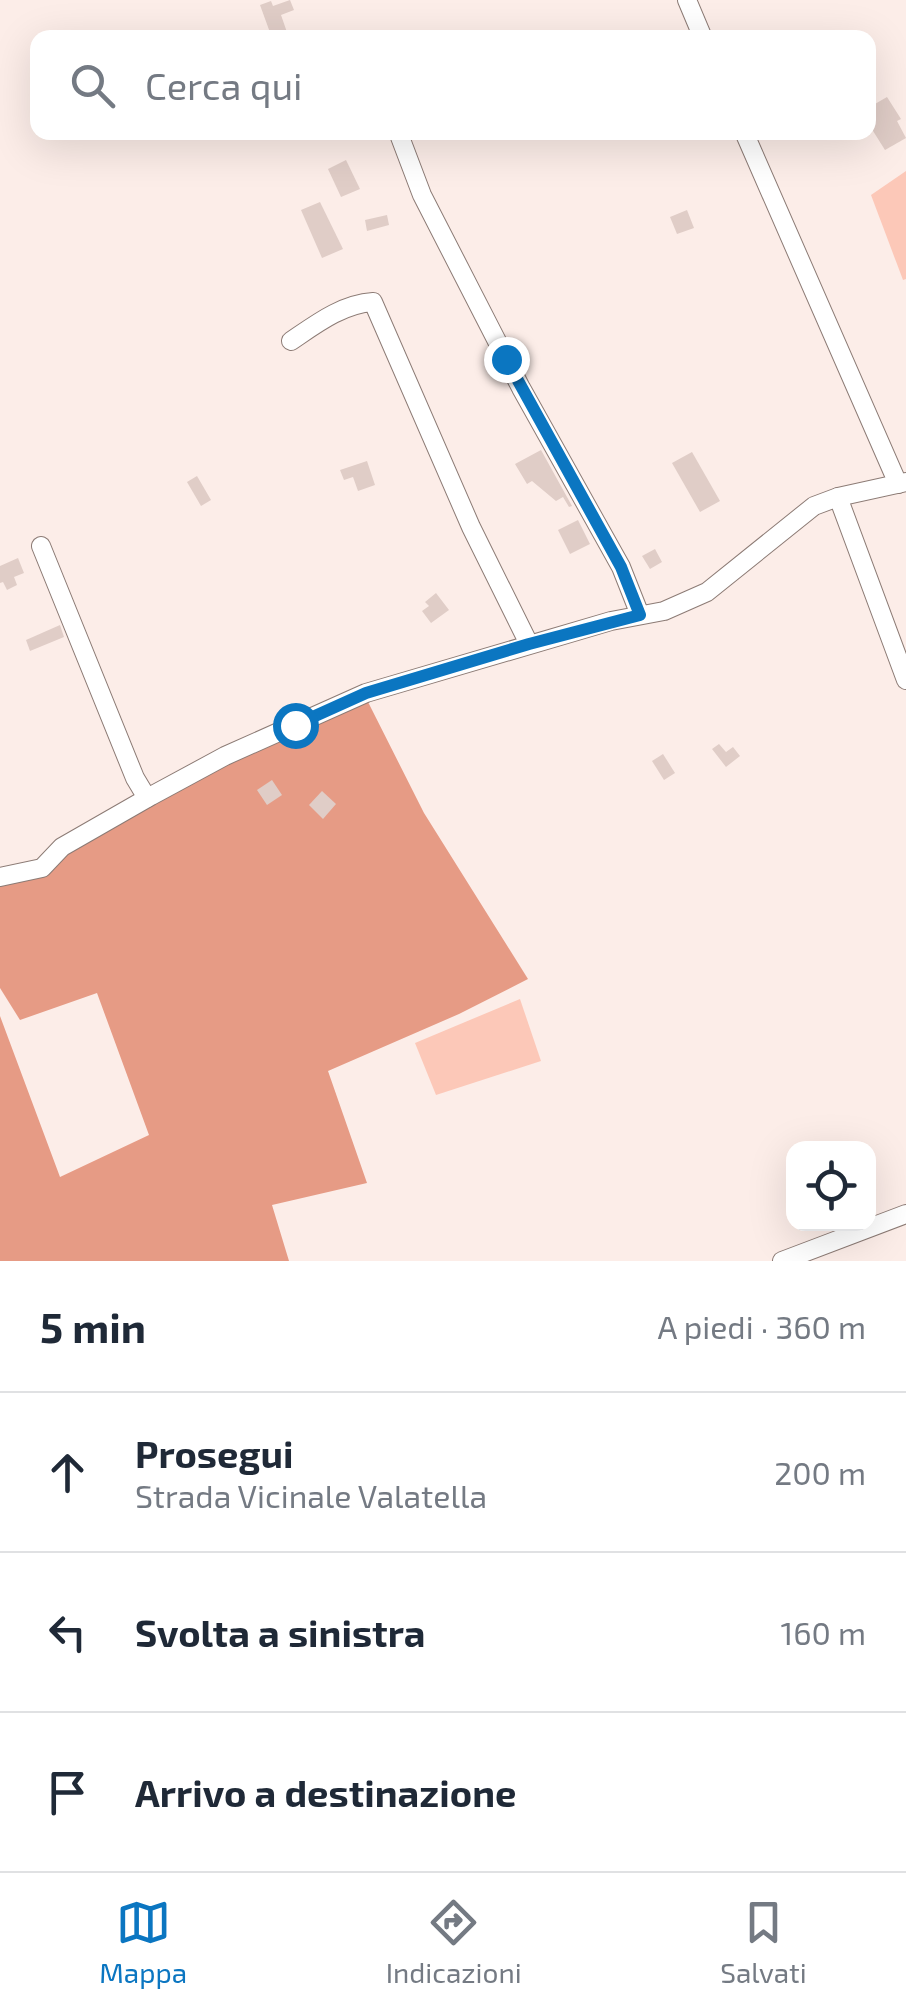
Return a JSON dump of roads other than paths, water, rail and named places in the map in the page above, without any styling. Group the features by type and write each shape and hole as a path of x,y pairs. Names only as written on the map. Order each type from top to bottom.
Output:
{"street":[{"path":"687,0 700,30"},
{"path":"401,140 422,195 621,567 640,615"},
{"path":"0,876 42,868 62,848 146,798 225,756 366,693 529,644 664,611 708,592 814,506 902,483 748,140"},
{"path":"291,342 330,315 356,304 374,302 470,527 529,644"},
{"path":"838,497 906,680"},
{"path":"41,546 146,798"},
{"path":"782,1261 906,1214"}]}
